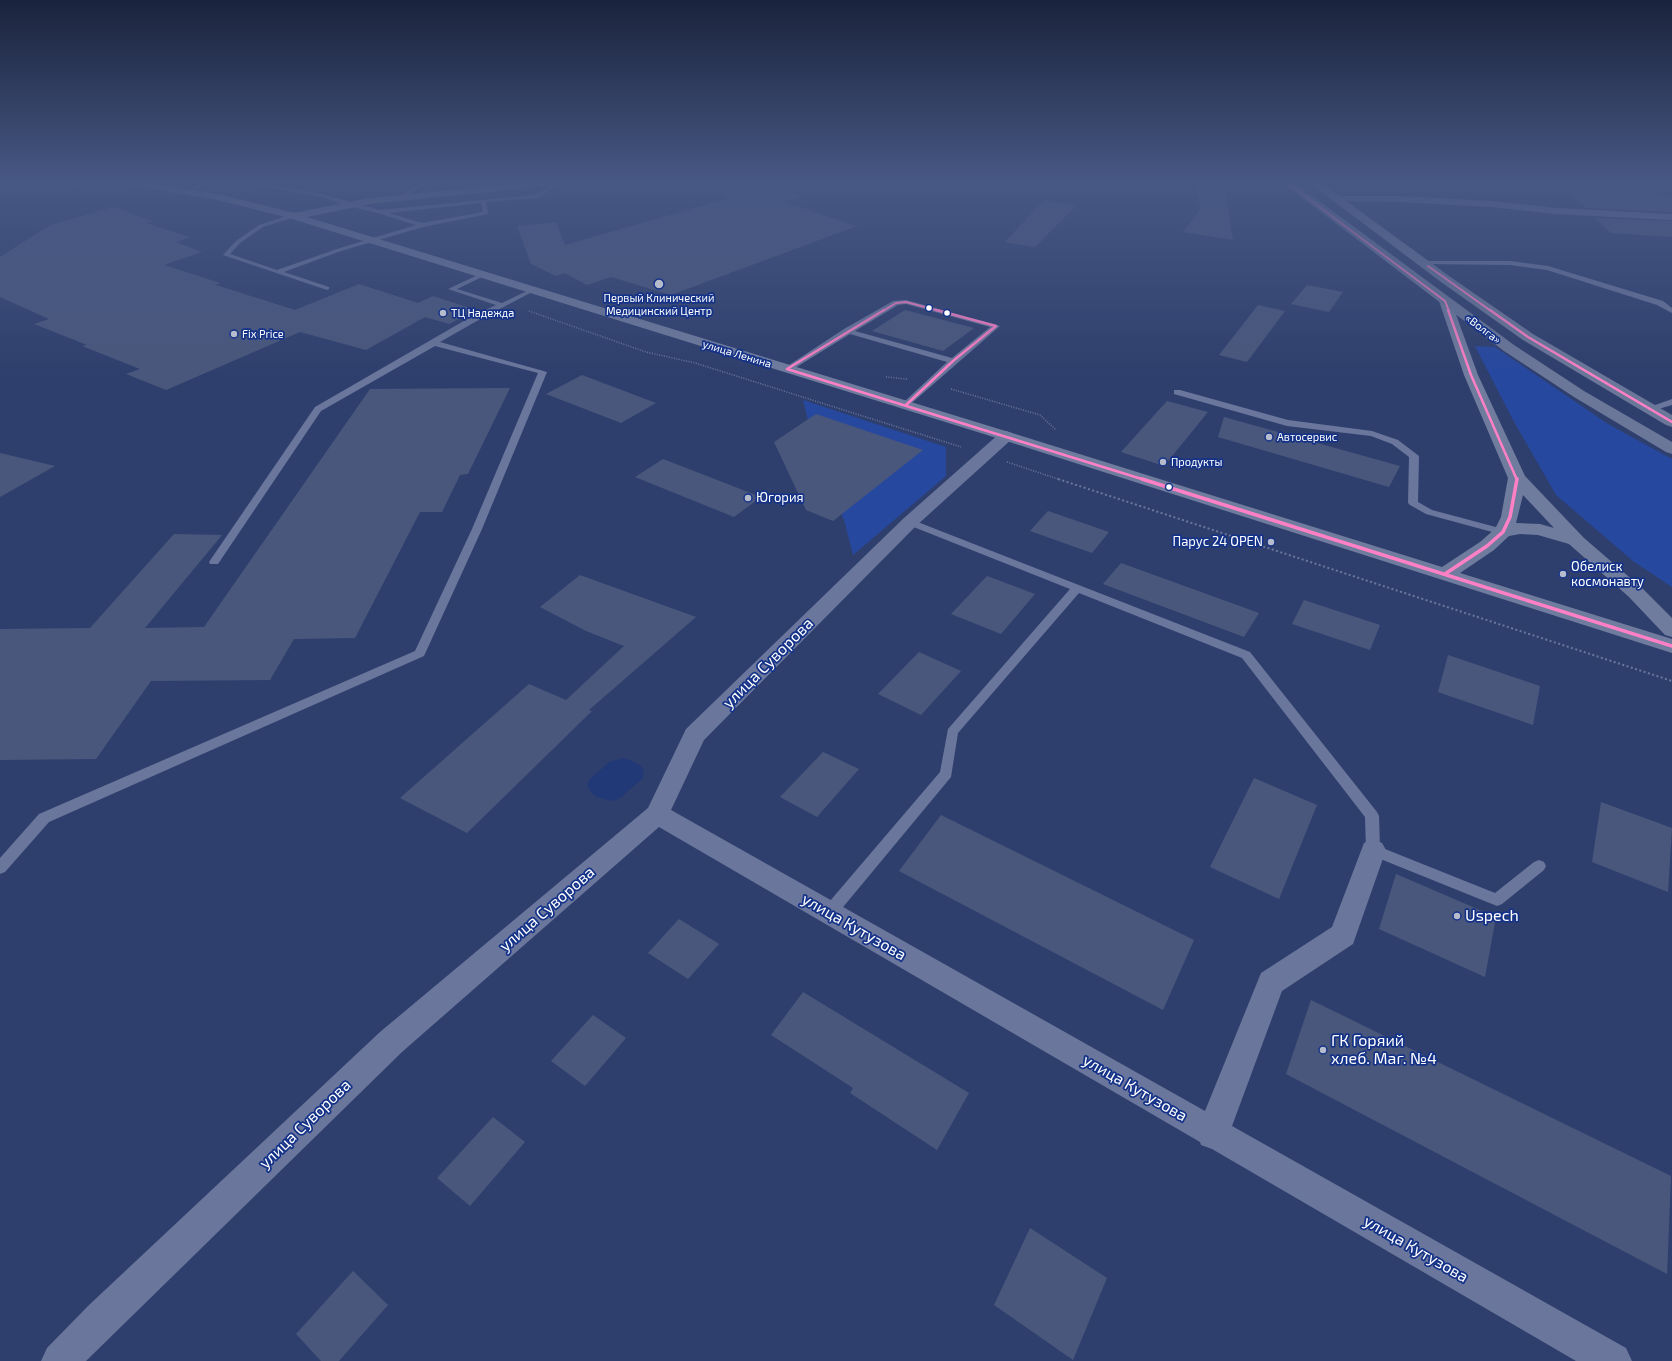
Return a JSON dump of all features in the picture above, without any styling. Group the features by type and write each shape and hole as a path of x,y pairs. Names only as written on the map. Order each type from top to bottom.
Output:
{"highway":[{"name":"«Волга»","path":"1369,245 1508,348 1579,394 1672,449"},
{"name":"«Волга»","path":"1399,245 1528,337 1672,422"}],"main road":[{"name":"улица Ленина","path":"384,245 482,276 1006,436 1672,646"},
{"path":"1445,301 1471,376 1517,478 1577,542 1636,593 1672,630"},
{"path":"1445,574 1487,546 1503,532 1510,516 1517,478"},
{"path":"1503,532 1520,528 1540,530 1577,542"}],"street":[{"name":"улица Суворова","path":"60,1361 106,1314 391,1042 657,814 694,736 910,522 1006,436"},
{"name":"улица Кутузова","path":"657,814 1612,1361"},
{"path":"1213,1133 1271,982 1344,935 1373,850"}],"lane":[{"path":"236,245 226,255 327,288"},
{"path":"277,272 357,245"},
{"path":"1424,263 1510,262 1548,268 1660,303 1672,311"},
{"path":"482,276 451,289 504,304"},
{"path":"214,562 318,410 472,320 531,290"},
{"path":"787,369 847,331 896,303 906,302 996,326 953,360 906,405"},
{"path":"847,331 953,360"},
{"path":"0,868 44,818 420,653 477,529 543,372 434,343"},
{"path":"1177,392 1287,423 1372,434 1395,442 1414,456 1413,503 1429,512 1503,532"},
{"path":"1648,409 1672,402"},
{"path":"910,522 1246,655 1372,816 1373,850 1497,900 1540,866"},
{"path":"829,913 946,773 952,732 1077,588"}],"path":[{"path":"504,304 646,352 695,363 985,455 1672,681"}],"shaded area":[{"path":"1475,346 1495,347 1608,424 1672,459 1672,587 1633,561 1556,495 1513,420"},
{"path":"803,400 946,447 946,476 853,555 844,520 817,457"},
{"path":"623,758 641,766 644,772 643,778 619,799 612,801 596,797 590,791 588,786 589,780 609,762"}],"building":[{"path":"20,245 183,245 202,252 164,265 220,283 216,285 295,310 359,284 418,303 433,296 476,310 449,324 425,317 366,350 300,332 166,390 126,374 140,369 82,346 87,345 34,324 49,319 0,297 0,257"},
{"path":"524,245 807,245 671,295 611,277 587,285 565,273 556,276 531,264"},
{"path":"1020,245 1037,245 1035,247"},
{"path":"1307,285 1343,292 1329,312 1291,304"},
{"path":"1258,305 1285,311 1247,362 1219,355"},
{"path":"905,310 974,328 943,351 872,331"},
{"path":"582,375 656,403 621,423 546,394"},
{"path":"510,388 468,474 460,475 442,512 420,512 355,638 294,639 270,680 151,681 96,759 0,760 0,629 90,628 174,534 222,535 145,628 204,627 370,389"},
{"path":"1167,401 1208,412 1164,466 1121,452"},
{"path":"816,414 923,450 833,521 806,510 774,442"},
{"path":"1224,417 1400,466 1389,487 1218,437"},
{"path":"0,453 55,466 0,497"},
{"path":"663,459 761,497 734,517 635,477"},
{"path":"1048,511 1109,532 1092,553 1030,531"},
{"path":"1121,563 1259,613 1244,637 1103,584"},
{"path":"580,575 696,617 589,710 592,711 467,833 400,798 529,684 566,700 624,646 586,631 540,607"},
{"path":"987,576 1035,594 1001,634 951,614"},
{"path":"1304,600 1380,625 1370,650 1292,624"},
{"path":"919,652 961,671 921,715 878,694"},
{"path":"1448,655 1540,686 1533,725 1438,692"},
{"path":"823,752 859,769 817,817 780,797"},
{"path":"1254,778 1317,805 1279,899 1210,867"},
{"path":"1601,802 1672,828 1668,892 1592,862"},
{"path":"941,815 1194,940 1163,1010 899,871"},
{"path":"1396,874 1496,917 1485,977 1379,929"},
{"path":"679,919 719,944 688,979 648,953"},
{"path":"803,992 969,1093 937,1150 850,1093 853,1088 771,1035"},
{"path":"1311,1000 1671,1176 1667,1274 1286,1074"},
{"path":"593,1015 626,1038 585,1086 551,1061"},
{"path":"493,1117 525,1142 470,1206 437,1178"},
{"path":"1030,1228 1107,1278 1073,1360 994,1305"},
{"path":"353,1271 388,1305 339,1361 321,1361 296,1334"}],"transit line":[{"path":"1370,245 1445,301 1471,375 1517,478 1510,517 1503,532 1487,546 1445,574"},
{"path":"1428,266 1528,337 1672,422"},
{"path":"787,369 896,303 906,302 996,326"},
{"path":"906,405 953,361 996,326"},
{"path":"787,369 1006,436 1672,646"}],"place":[{"name":"Первый Клинический Медицинский Центр","path":"659,284"},
{"name":"ТЦ Надежда","path":"443,313"},
{"name":"Fix Price","path":"234,334"},
{"name":"Автосервис","path":"1269,437"},
{"name":"Продукты","path":"1163,462"},
{"name":"Югория","path":"748,498"},
{"name":"Парус 24 OPEN","path":"1271,542"},
{"name":"Обелиск космонавту","path":"1563,574"},
{"name":"Uspech","path":"1457,916"},
{"name":"ГК Горяий хлеб. Маг. №4","path":"1323,1050"}]}
